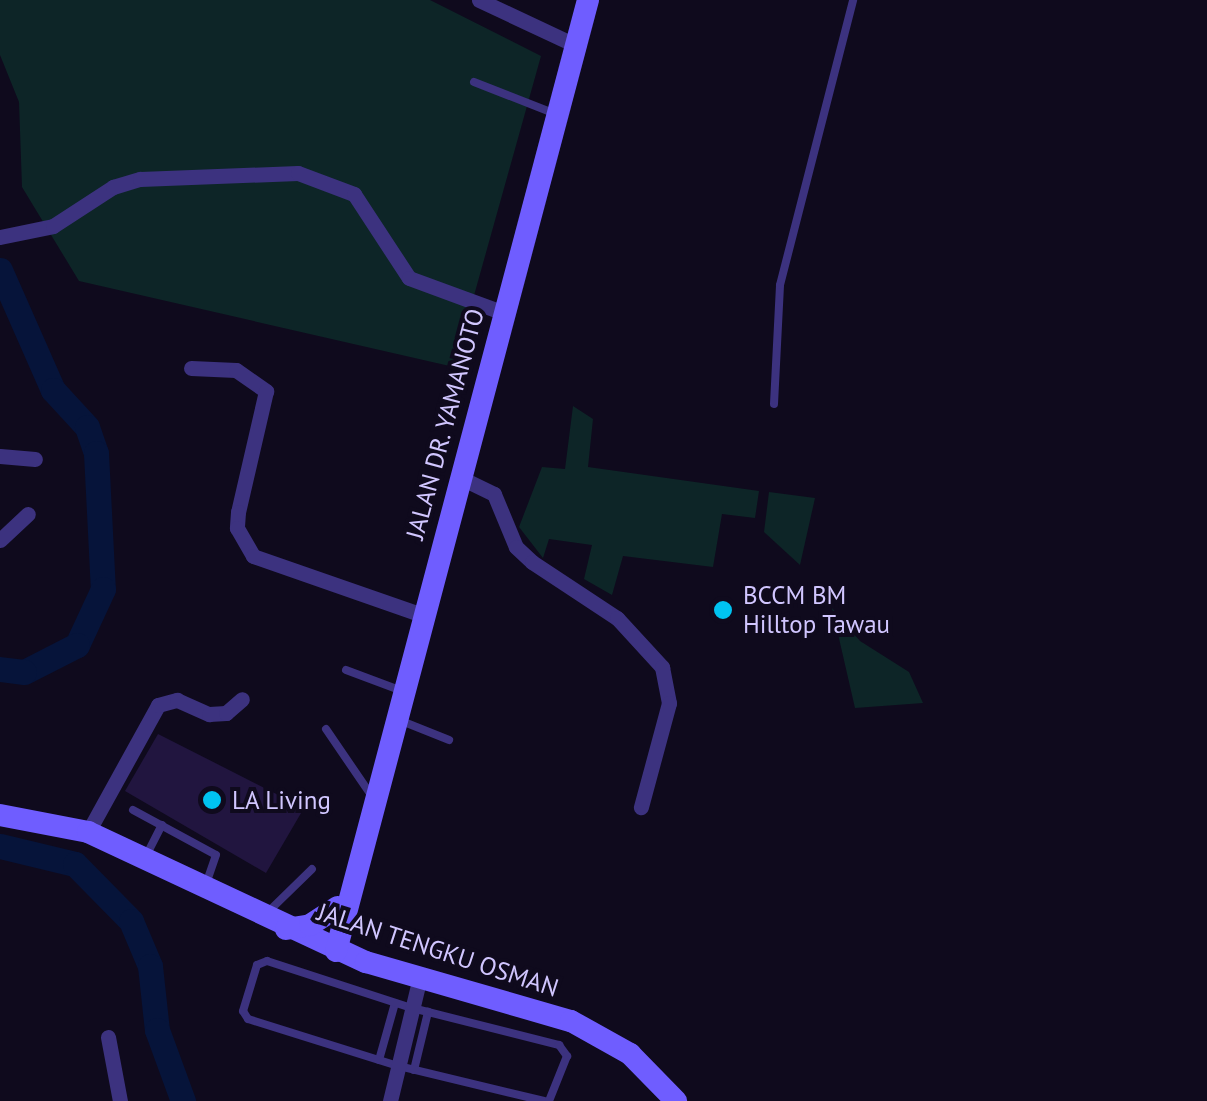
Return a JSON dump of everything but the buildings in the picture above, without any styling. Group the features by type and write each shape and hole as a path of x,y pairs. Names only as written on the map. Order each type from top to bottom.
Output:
{"street":[{"path":"479,0 576,46"},
{"name":"JALAN DR. YAMANOTO","path":"330,948 588,0"},
{"path":"0,237 53,226 114,187 140,179 298,173 354,194 409,278 504,313"},
{"path":"191,368 236,370 266,391 236,528 252,556 422,615"},
{"path":"0,456 35,459"},
{"path":"460,476 494,494 516,547 532,562 617,618 662,666 669,703 642,807"},
{"path":"0,540 28,514"},
{"path":"88,832 158,704 177,700 209,714 226,713 242,699"},
{"name":"JALAN TENGKU OSMAN","path":"0,815 88,832 330,948 591,1030 630,1054 676,1101"},
{"path":"286,929 310,926 343,908 366,962"},
{"path":"390,1101 406,1068 420,1010 420,977"},
{"path":"108,1037 120,1101"}],"lane":[{"path":"774,404 780,285 853,0"},
{"path":"474,82 557,114"},
{"path":"346,670 402,691"},
{"path":"394,718 448,740"},
{"path":"326,729 373,798"},
{"path":"134,810 216,855 204,888"},
{"path":"144,860 162,826"},
{"path":"262,917 312,869"},
{"path":"262,961 420,1010 563,1047 567,1056 547,1101 379,1060 248,1019 243,1010 262,961"},
{"path":"379,1060 394,1002"}],"green space":[{"path":"0,0 430,0 541,56 454,367 79,281 22,187 19,102 0,55"},
{"path":"573,406 593,419 588,467 759,491 755,518 722,514 713,567 623,556 612,595 584,579 592,545 549,539 543,558 519,527 542,467 565,469"},
{"path":"769,492 815,498 800,565 764,532"},
{"path":"832,608 860,641 909,672 923,703 855,708"}],"waterway":[{"path":"0,270 53,390 87,427 96,453 103,589 77,645 24,672 0,669"},
{"path":"0,846 75,864 131,921 150,966 157,1030 183,1101"}],"place":[{"name":"BCCM BM Hilltop Tawau","path":"723,610"},
{"name":"LA Living","path":"212,800"}]}
